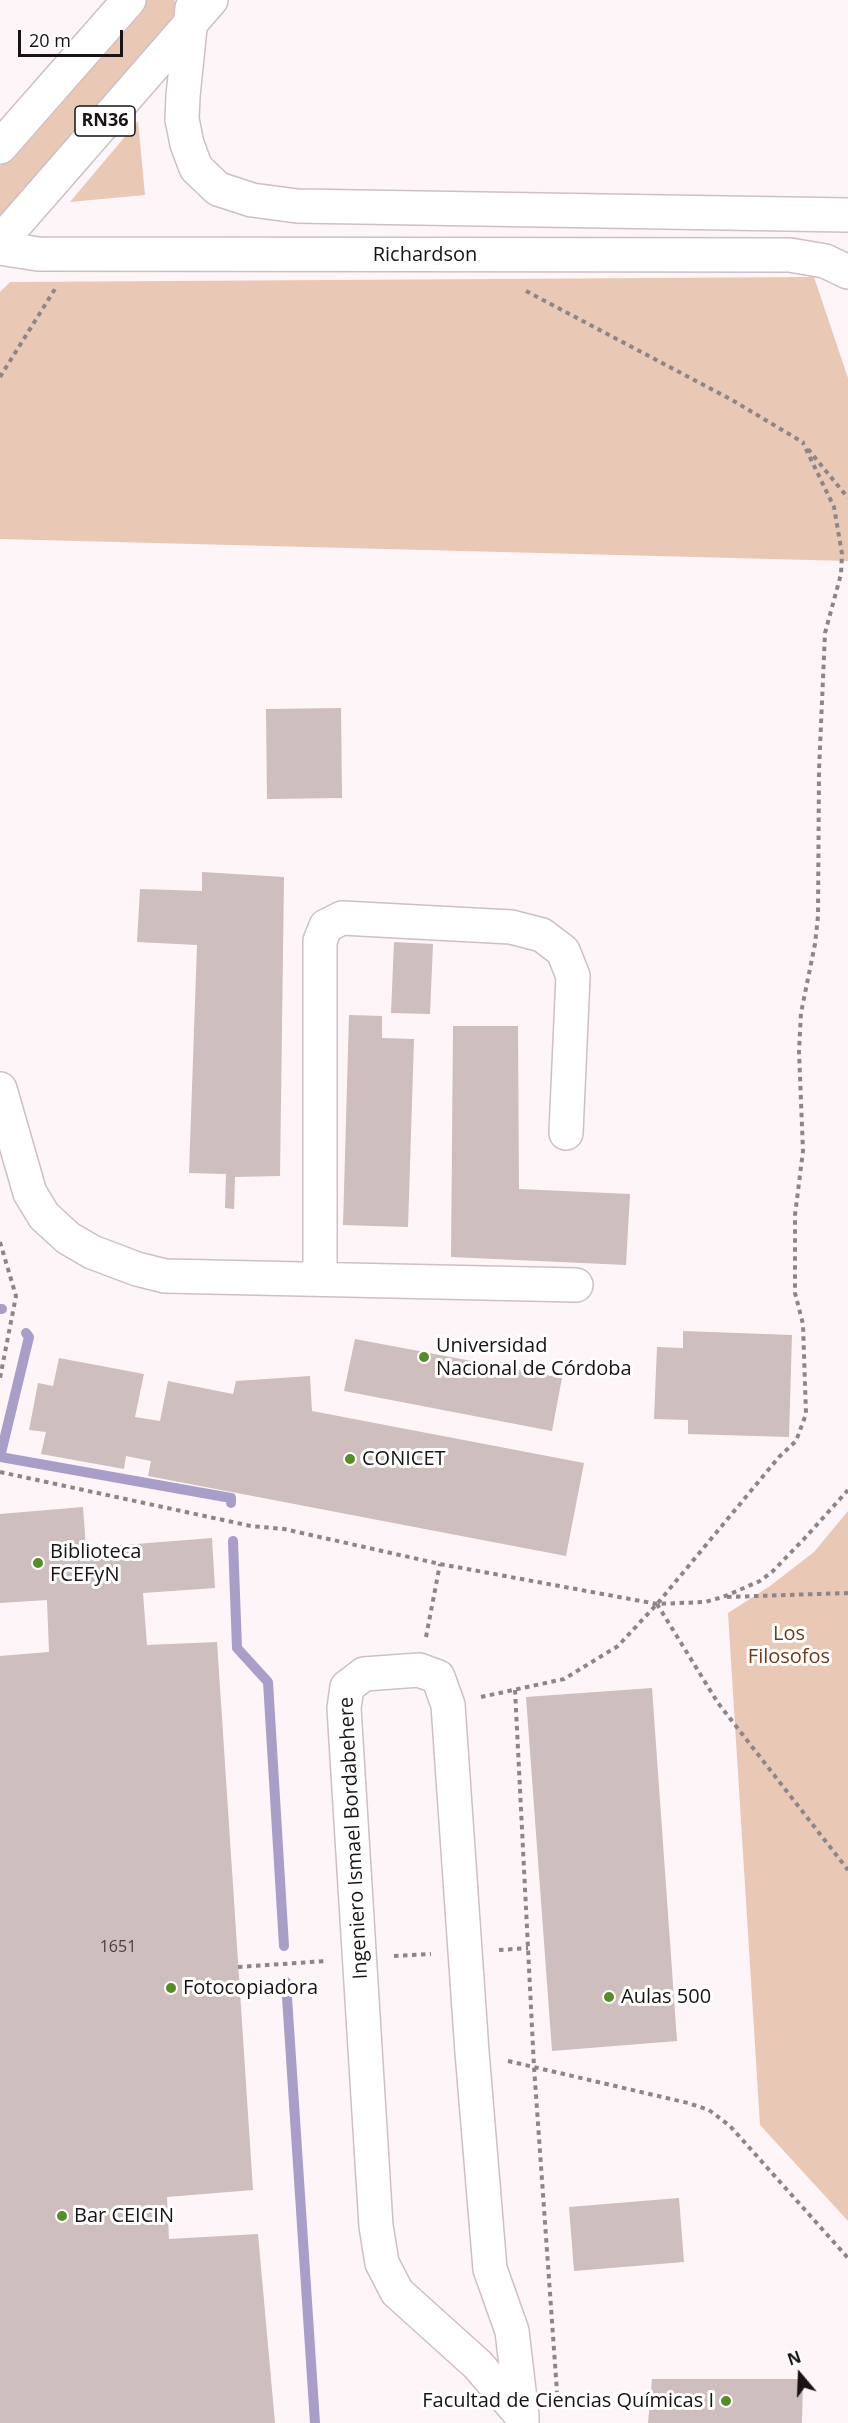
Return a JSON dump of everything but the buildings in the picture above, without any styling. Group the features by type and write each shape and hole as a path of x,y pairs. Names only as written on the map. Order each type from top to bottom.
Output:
{"street":[{"path":"0,147 129,0"},
{"path":"199,7 182,119 187,144 196,168 218,189 252,200 309,206 848,215"},
{"name":"RN36","path":"0,242 199,7"},
{"name":"Richardson","path":"0,248 49,255 790,255 825,261 848,272"},
{"path":"320,1279 320,940 326,926 342,918 511,927 542,935 563,951 573,975 566,1133"},
{"path":"0,1089 30,1193 44,1216 68,1238 92,1252 136,1269 165,1276 576,1285"},
{"name":"Ingeniero Ismael Bordabehere","path":"419,1670 438,1677 448,1705 472,2052 490,2269 512,2331 522,2420 478,2365 397,2292 382,2263 376,2226 344,1708 347,1687 364,1674 419,1670"}],"path":[{"path":"0,377 59,282"},
{"path":"522,288 732,400 803,442 848,498"},
{"path":"448,1705 564,1678 618,1646 657,1604 779,1457 796,1441 806,1414 803,1324 795,1293 795,1215 803,1151 800,1023 818,916 819,781 825,633 841,574 842,554 834,507 803,442"},
{"path":"0,1242 16,1296 0,1378"},
{"path":"0,1472 252,1526 284,1529 440,1564 657,1604 705,1602 760,1581 772,1572 848,1490"},
{"path":"419,1670 440,1564"},
{"path":"723,1597 848,1593"},
{"path":"657,1604 718,1703 848,1870"},
{"path":"515,1690 534,2067 557,2399"},
{"path":"472,2052 688,2103 709,2110 730,2126 848,2258"}],"green space":[{"path":"146,0 174,0 183,13 2,218 0,217 0,166"},
{"path":"138,121 145,195 70,202"},
{"path":"814,277 848,378 848,561 0,539 0,292 10,282"},
{"name":"Los Filosofos","path":"848,1511 848,2221 760,2125 728,1613 770,1586 814,1552"}],"waterway":[{"path":"26,1333 29,1337 0,1457 231,1498 231,1503"},
{"path":"233,1541 237,1648 268,1682 284,1946"},
{"path":"286,1982 315,2423"}],"place":[{"name":"Universidad Nacional de Córdoba","path":"424,1357"},
{"name":"CONICET","path":"350,1459"},
{"name":"Biblioteca FCEFyN","path":"38,1563"},
{"name":"Fotocopiadora","path":"171,1988"},
{"name":"Aulas 500","path":"609,1997"},
{"name":"Bar CEICIN","path":"62,2216"},
{"name":"Facultad de Ciencias Químicas I","path":"726,2401"}]}
